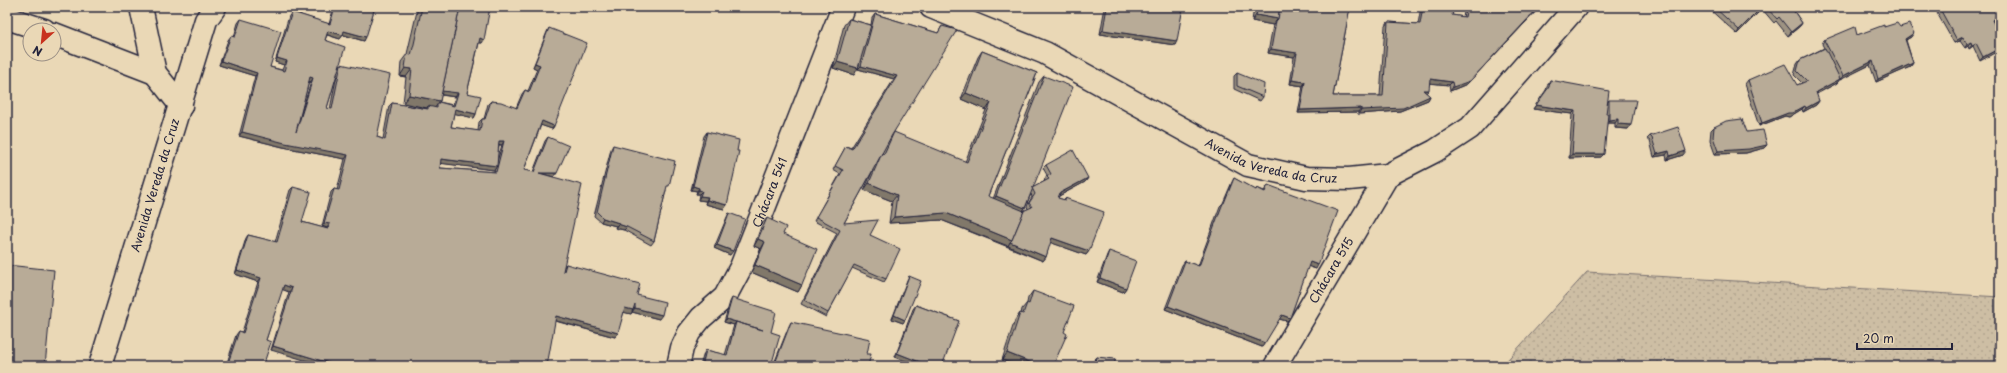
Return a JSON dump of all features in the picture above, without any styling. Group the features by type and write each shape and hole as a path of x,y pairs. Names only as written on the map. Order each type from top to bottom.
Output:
{"street":[{"path":"141,7 154,73 181,106"},
{"name":"Avenida Vereda da Cruz","path":"100,366 181,106 206,20 215,7"},
{"name":"Chácara 541","path":"678,366 682,348 689,333 701,318 725,297 741,267 843,7"},
{"name":"Avenida Vereda da Cruz","path":"931,7 1045,53 1248,165 1306,178 1349,179 1388,175 1436,151 1470,128 1576,7"},
{"path":"7,18 22,23"},
{"path":"62,37 154,73"},
{"name":"Chácara 515","path":"1275,366 1388,175"}],"shaded area":[{"path":"1587,272 2000,297 2000,366 1502,366"}],"building":[{"path":"335,7 375,7 366,37 344,31 343,35 328,31 325,40 345,47 327,108 332,109 341,64 390,75 377,137 385,140 392,103 428,109 428,106 437,108 439,102 454,106 458,93 442,91 460,7 490,7 484,40 480,38 467,93 481,96 476,114 455,109 451,127 480,131 482,119 485,119 491,101 501,102 517,108 525,90 529,92 540,65 535,63 549,28 587,43 554,126 542,121 524,170 534,172 548,137 569,146 557,173 539,173 582,185 563,271 566,264 640,284 637,295 665,302 662,315 635,308 635,304 633,310 625,308 618,333 556,316 547,366 339,366 273,346 292,288 284,285 266,340 271,342 263,366 227,366 239,331 243,333 261,278 237,270 248,235 277,242 293,187 311,192 302,222 328,229 330,224 324,223 334,189 339,190 348,155 285,143 242,132 257,73 221,61 231,36 235,37 241,19 281,31 270,67 284,71 287,61 277,58 292,12 330,24","holes":["310,77 313,78 296,132","499,141 504,141 496,172 440,168 441,159 497,166"]},
{"path":"422,7 460,7 440,101 409,95 412,69 405,68 407,54 411,55"},
{"path":"1107,7 1183,7 1177,41 1103,30"},
{"path":"1258,7 1280,7 1278,19 1256,15"},
{"path":"1280,7 1350,7 1333,96 1383,96 1388,22 1420,24 1423,7 1454,7 1452,15 1465,17 1467,7 1539,7 1470,81 1453,87 1452,82 1430,79 1429,90 1423,90 1430,96 1403,108 1300,110 1305,82 1292,80 1297,53 1271,49"},
{"path":"1714,7 1762,7 1739,30"},
{"path":"1766,7 1791,7 1802,23 1791,32 1779,17 1777,19"},
{"path":"1944,7 1984,7 1985,9 1988,7 2000,7 2000,14 1992,20 2000,36 2000,48 1983,57 1976,43 1972,45 1971,42 1967,44 1963,37 1957,40 1940,9"},
{"path":"875,14 938,33 942,26 957,30 892,135 844,223 878,220 870,235 900,249 886,279 854,265 828,313 804,300 840,230 816,217 843,170 835,166 846,146 852,149 897,76 861,66"},
{"path":"849,19 871,25 858,68 837,62"},
{"path":"1897,23 1900,27 1909,24 1914,33 1905,39 1913,63 1878,79 1873,61 1843,76 1824,40 1855,27 1857,35 1884,25 1884,27"},
{"path":"1825,48 1840,79 1816,92 1819,101 1806,108 1805,106 1792,113 1788,113 1762,123 1748,80 1785,64 1797,85 1807,81 1797,71 1800,60"},
{"path":"982,51 1037,73 988,196 1024,211 1012,240 946,213 894,217 897,195 869,183 882,153 884,154 894,132 967,162 991,103 966,93"},
{"path":"1237,73 1264,84 1263,97 1237,86"},
{"path":"1044,76 1073,87 1025,208 996,196"},
{"path":"1550,80 1609,91 1604,154 1572,154 1575,111 1536,105 1549,87"},
{"path":"1609,100 1636,100 1631,125 1618,124 1618,119 1609,120"},
{"path":"1742,119 1747,132 1763,130 1767,145 1749,149 1718,151 1713,137 1714,127 1726,121"},
{"path":"1678,127 1686,151 1670,156 1669,151 1657,154 1650,136"},
{"path":"707,132 739,140 737,151 739,151 727,205 707,200 708,197 700,196 702,191 699,190 699,188 693,186"},
{"path":"613,145 675,161 669,186 667,186 654,241 618,224 619,223 603,218 597,212"},
{"path":"1073,150 1088,178 1060,193 1058,198 1065,200 1065,198 1104,212 1089,251 1052,238 1046,257 1010,242 1023,211 1032,207 1029,203 1035,194 1032,188 1049,179 1046,176 1051,174 1046,165"},
{"path":"1234,178 1256,190 1257,188 1265,192 1268,185 1338,211 1318,265 1310,262 1290,318 1282,315 1265,343 1168,306 1185,261 1199,266"},
{"path":"729,213 745,219 733,251 717,245"},
{"path":"767,218 786,227 783,234 817,249 802,285 755,265 765,242 758,239"},
{"path":"1109,251 1136,261 1126,288 1100,278"},
{"path":"7,265 54,270 45,366 7,366"},
{"path":"909,276 921,281 905,320 894,315"},
{"path":"1033,291 1074,306 1064,332 1067,334 1053,366 1040,366 1007,353 1020,313 1023,314 1027,303 1029,304"},
{"path":"732,298 776,312 771,332 780,335 771,366 702,366 706,350 727,355 736,322 763,330 726,319"},
{"path":"916,305 959,321 942,366 930,366 897,353"},
{"path":"791,322 870,339 867,354 871,354 868,366 774,366"},
{"path":"1097,357 1115,359 1115,364 1126,366 1095,366"},
{"path":"1055,361 1069,366 1053,366"},
{"path":"1011,363 1019,366 1010,366"}]}
